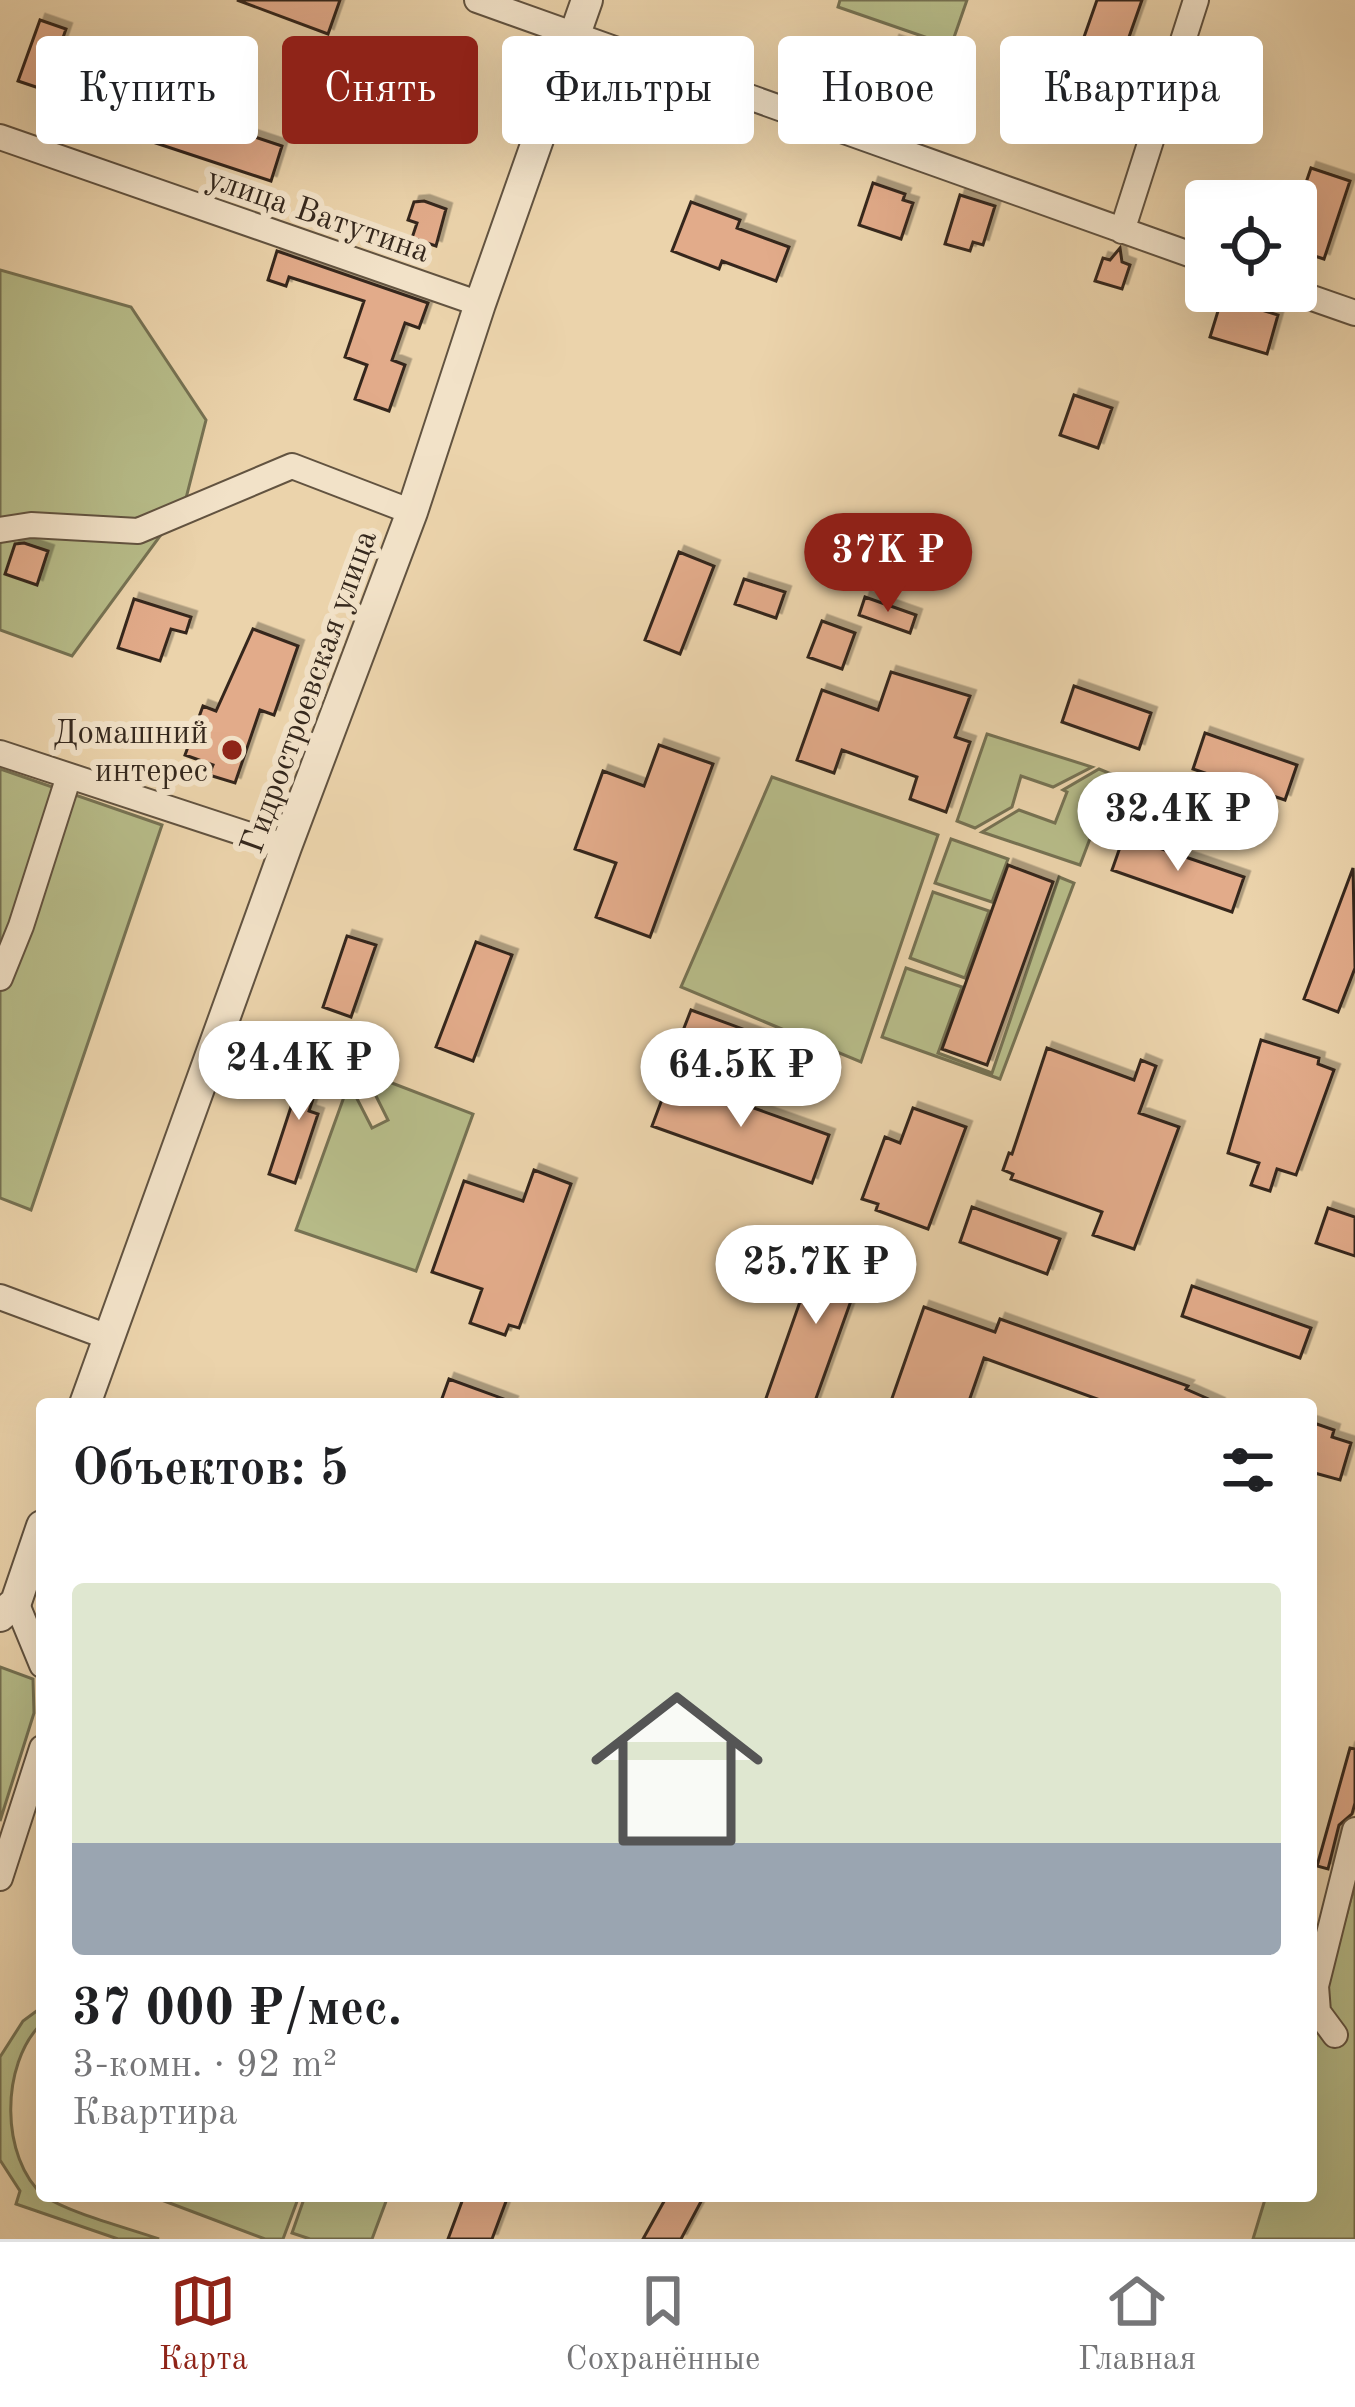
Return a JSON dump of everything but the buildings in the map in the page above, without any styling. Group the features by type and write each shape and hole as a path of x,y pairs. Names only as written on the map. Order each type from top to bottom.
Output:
{"street":[{"path":"477,0 1185,253"},
{"name":"Гидростроевская улица","path":"87,1398 412,512 587,0"},
{"path":"1123,231 1196,0"},
{"name":"улица Ватутина","path":"0,137 480,304"},
{"path":"1317,300 1355,313"},
{"path":"0,530 31,525 138,531 292,466 412,512"},
{"path":"0,753 286,847"},
{"path":"0,978 22,926 69,776"},
{"path":"0,1297 108,1336"},
{"path":"36,1541 8,1609 36,1655"},
{"path":"0,1878 36,1767"},
{"path":"1317,1982 1355,1830"},
{"path":"1317,1999 1318,2012 1335,2035"}],"green space":[{"path":"840,0 967,0 954,36 922,36 838,7"},
{"path":"0,270 131,307 206,420 185,502 72,656 0,630"},
{"path":"987,734 1092,767 1053,787 1021,776 1012,807 975,828 957,821"},
{"path":"0,769 162,825 31,1210 0,1198"},
{"path":"1099,769 1114,775 1080,865 982,832 1019,810 1055,823 1067,792 1063,790"},
{"path":"772,777 938,835 861,1062 681,987"},
{"path":"951,839 1008,859 992,902 935,883"},
{"path":"1059,877 1074,883 1000,1079 882,1037 906,968 962,987 938,1053 992,1073"},
{"path":"933,892 989,911 965,978 910,958"},
{"path":"366,1076 473,1114 416,1271 296,1230 349,1083 372,1128 388,1120"},
{"path":"0,1667 33,1679 34,1713 0,1821"},
{"path":"1355,1884 1355,2239 1253,2239 1264,2202 1317,2202 1317,2020"},
{"path":"36,2011 36,2031 18,2062 11,2111 19,2159 36,2186 36,2202 55,2202 159,2239 118,2239 16,2204 20,2191 0,2160 0,2057 23,2021"},
{"path":"167,2202 297,2202 283,2239 265,2239"},
{"path":"303,2202 386,2202 372,2239 310,2239 292,2233"}],"place":[{"name":"Домашний интерес","path":"232,750"}]}
